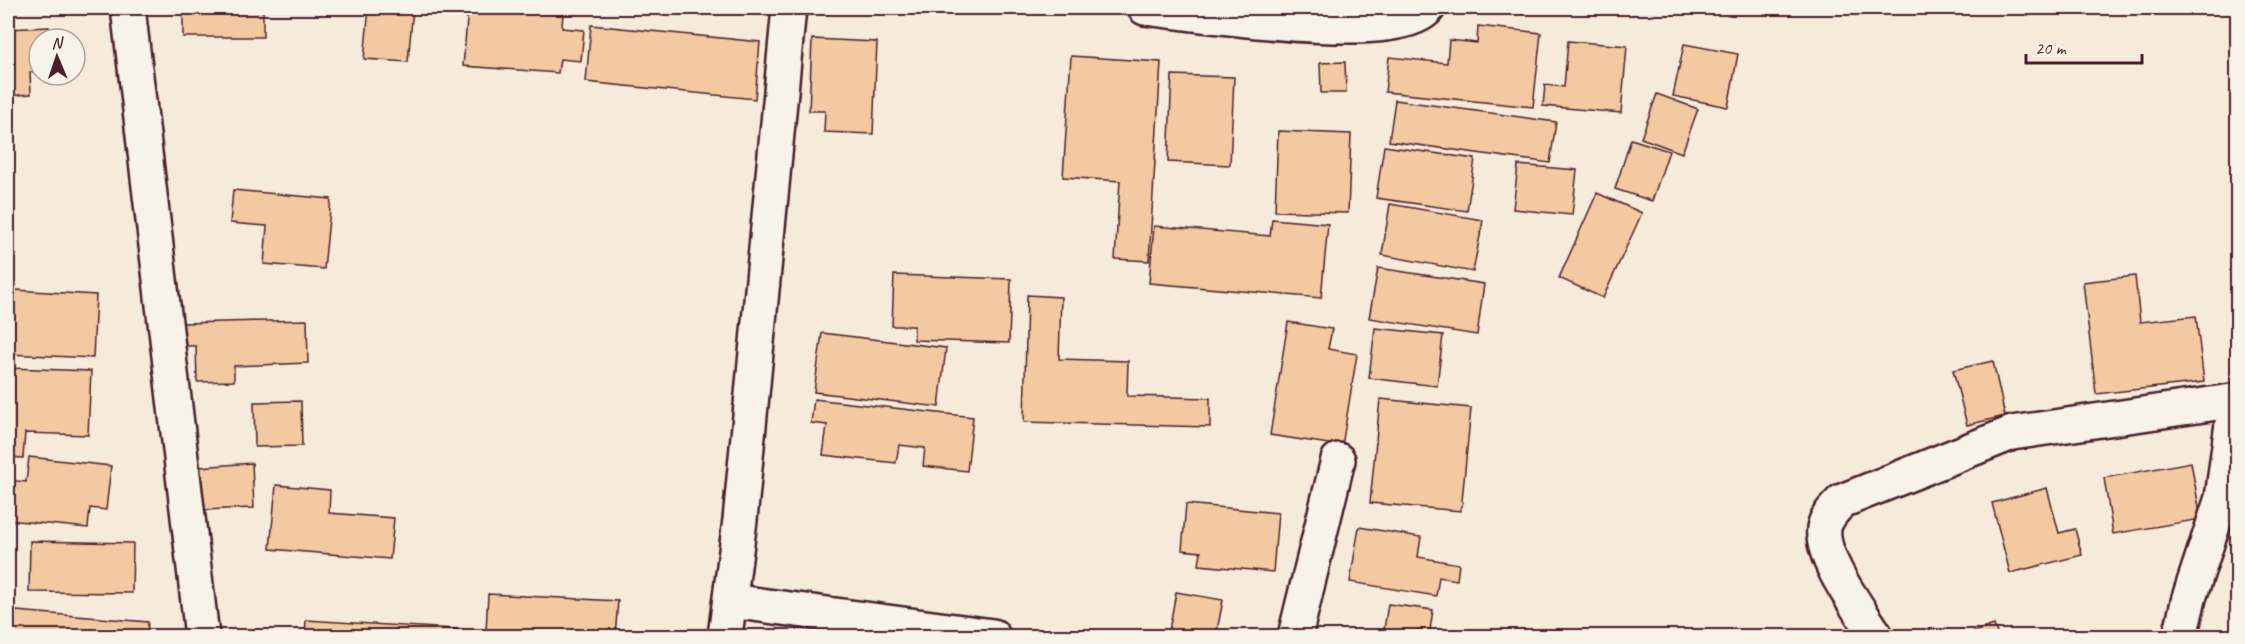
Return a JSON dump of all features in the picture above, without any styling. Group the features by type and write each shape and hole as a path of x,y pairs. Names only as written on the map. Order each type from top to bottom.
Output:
{"street":[{"path":"128,8 202,636"},
{"path":"725,636 740,520 789,8"},
{"path":"1145,8 1320,26 1354,26 1402,21 1428,8"},
{"path":"1876,636 1827,557 1824,525 1831,512 1842,501 2012,433 2236,400 2222,498 2189,598 2180,636"},
{"path":"1295,636 1338,460"},
{"path":"730,601 993,636"}],"building":[{"path":"183,8 263,8 263,37 183,37"},
{"path":"369,8 413,8 408,62 364,59"},
{"path":"468,8 563,12 562,28 584,30 581,61 560,59 558,73 463,66"},
{"path":"591,25 760,42 755,99 586,82"},
{"path":"1478,26 1541,33 1533,107 1385,92 1389,57 1447,63 1449,40 1477,43"},
{"path":"27,28 27,87 31,87 31,94 8,96 8,29"},
{"path":"812,39 877,42 873,134 824,132 825,111 809,111"},
{"path":"1568,41 1627,46 1621,113 1543,106 1545,85 1564,87"},
{"path":"1684,44 1738,54 1728,107 1673,96"},
{"path":"1071,56 1161,62 1149,261 1115,259 1120,181 1063,177"},
{"path":"1345,62 1346,93 1321,93 1320,63"},
{"path":"1172,75 1234,77 1230,165 1168,162"},
{"path":"1657,94 1698,109 1682,153 1641,138"},
{"path":"1395,100 1556,122 1550,163 1389,141"},
{"path":"1278,131 1351,134 1348,213 1275,211"},
{"path":"1631,139 1669,151 1652,201 1615,189"},
{"path":"1384,146 1475,159 1467,211 1376,198"},
{"path":"1518,165 1577,170 1572,215 1513,209"},
{"path":"233,190 331,199 324,269 264,264 267,226 230,223"},
{"path":"1597,193 1642,213 1603,298 1559,278"},
{"path":"1390,204 1483,220 1473,272 1382,255"},
{"path":"1272,219 1328,224 1321,298 1149,283 1154,226 1270,236"},
{"path":"1378,268 1484,284 1477,335 1369,318"},
{"path":"894,275 1011,279 1009,343 914,340 914,326 892,326"},
{"path":"2135,276 2140,322 2196,316 2204,382 2096,394 2083,282"},
{"path":"15,290 96,295 93,358 8,354 8,307 14,307"},
{"path":"1027,295 1061,297 1059,359 1128,361 1127,396 1210,398 1210,427 1024,422"},
{"path":"307,320 308,363 234,366 234,381 197,382 196,346 184,346 183,323"},
{"path":"1288,322 1332,329 1328,349 1357,354 1342,446 1270,435"},
{"path":"1375,328 1443,335 1437,386 1369,378"},
{"path":"822,333 946,348 939,407 814,392"},
{"path":"1993,361 2005,416 1967,425 1953,370"},
{"path":"8,368 91,371 88,435 25,433 23,458 8,457"},
{"path":"814,399 973,417 967,471 923,466 925,448 899,445 896,463 823,455 827,425 811,423"},
{"path":"1380,399 1471,408 1461,511 1370,503"},
{"path":"301,401 302,446 255,447 254,402"},
{"path":"29,457 111,466 106,510 90,508 88,528 8,520 8,480 26,482"},
{"path":"2191,462 2201,519 2113,534 2104,478"},
{"path":"252,463 254,508 201,510 199,467"},
{"path":"276,485 330,490 329,513 394,518 390,559 270,549"},
{"path":"2047,488 2059,533 2075,529 2082,555 2010,573 1992,503"},
{"path":"1186,504 1278,513 1273,572 1199,565 1201,552 1182,550"},
{"path":"1359,527 1421,537 1418,557 1459,564 1457,580 1439,577 1436,596 1350,582"},
{"path":"30,541 133,543 132,593 29,592"},
{"path":"1176,592 1223,600 1216,636 1168,636"},
{"path":"488,594 618,601 615,636 305,636 306,620 486,631"},
{"path":"1388,604 1433,610 1429,636 1383,636"},
{"path":"16,611 148,622 147,636 13,636"},
{"path":"1994,625 1998,636 1961,636"}]}
